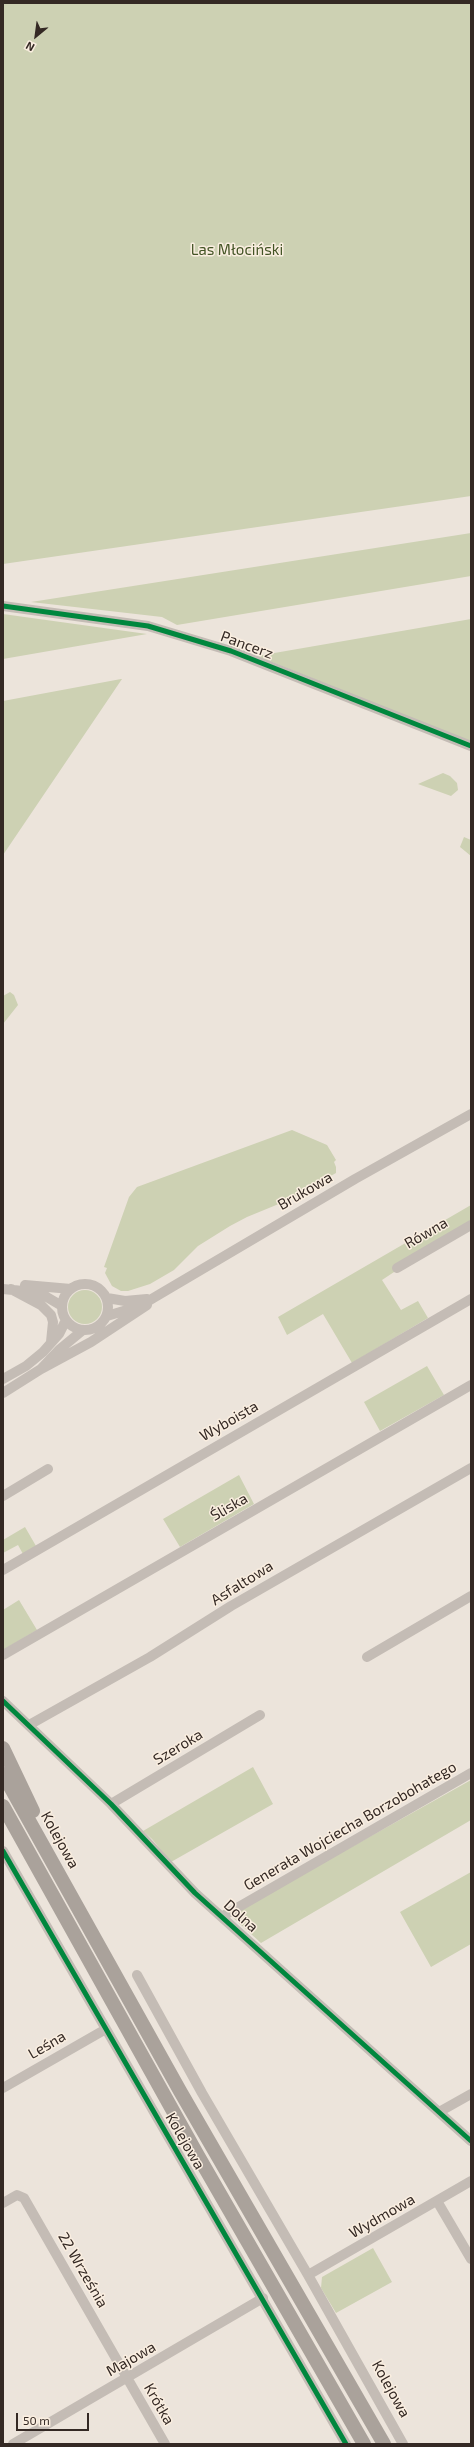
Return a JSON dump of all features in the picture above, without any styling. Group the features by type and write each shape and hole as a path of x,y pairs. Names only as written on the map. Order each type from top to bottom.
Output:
{"highway":[{"path":"3,1748 36,1817 46,1850"},
{"name":"Kolejowa","path":"3,1774 180,2091 384,2444"},
{"name":"Kolejowa","path":"3,1806 201,2161 364,2444"},
{"path":"3,1825 39,1871"}],"street":[{"name":"Pancerz","path":"3,606 148,626 231,651 471,746"},
{"name":"Brukowa","path":"106,1316 140,1306 349,1183 471,1114"},
{"name":"Równa","path":"397,1268 471,1225"},
{"path":"80,1284 90,1284 101,1290 107,1298 108,1309 106,1316 95,1328 83,1330 75,1328 66,1320 62,1306 64,1298 71,1289 80,1284"},
{"path":"7,1289 29,1285 71,1289"},
{"path":"7,1289 45,1296 62,1306"},
{"path":"7,1289 41,1305 51,1315 53,1322 52,1342"},
{"name":"Brukowa","path":"107,1298 125,1301 155,1297"},
{"path":"3,1393 41,1370 62,1360 128,1320 155,1297"},
{"name":"Wyboista","path":"3,1570 471,1299"},
{"path":"3,1379 26,1366 52,1342 66,1320"},
{"path":"41,1370 60,1349 83,1330"},
{"name":"Śliska","path":"3,1655 471,1385"},
{"name":"Asfaltowa","path":"29,1725 150,1657 231,1606 471,1468"},
{"path":"3,1496 48,1469"},
{"path":"367,1657 471,1596"},
{"name":"Dolna","path":"3,1701 111,1804 166,1864 471,2141"},
{"name":"Szeroka","path":"111,1804 260,1715"},
{"name":"Generała Wojciecha Borzobohatego","path":"222,1916 471,1773"},
{"name":"Kolejowa","path":"3,1851 263,2298 346,2444"},
{"name":"Kolejowa","path":"137,1975 202,2093 308,2275 403,2444"},
{"name":"Leśna","path":"3,2088 106,2029"},
{"path":"439,2112 471,2094"},
{"name":"Wydmowa","path":"308,2275 471,2181"},
{"name":"22 Września","path":"3,2203 19,2194 24,2198 127,2379"},
{"path":"437,2201 471,2259"},
{"name":"Majowa","path":"13,2444 127,2379 263,2298"},
{"name":"Krótka","path":"127,2379 165,2444"}],"green space":[{"name":"Las Młociński","path":"3,3 471,3 471,496 3,564"},
{"path":"471,533 471,576 177,625 162,617 31,602"},
{"path":"3,614 147,634 3,659"},
{"path":"471,619 471,742 257,656"},
{"path":"122,679 3,855 3,701"},
{"path":"443,773 450,776 457,783 458,790 451,796 418,784"},
{"path":"464,837 471,840 471,856 460,847"},
{"path":"10,992 14,995 18,1005 3,1024 3,996"},
{"path":"292,1130 327,1145 336,1160 334,1162 336,1173 286,1201 247,1217 230,1226 198,1246 174,1270 150,1284 128,1291 121,1291 112,1286 105,1273 107,1268 104,1267 129,1197 137,1187"},
{"path":"471,1205 471,1221 382,1280 401,1310 418,1301 428,1318 352,1363 323,1314 287,1335 278,1317"},
{"path":"85,1290 91,1291 97,1295 101,1301 101,1313 97,1319 91,1323 85,1324 79,1323 73,1319 69,1313 68,1307 69,1301 73,1295 79,1291"},
{"path":"427,1366 444,1395 380,1431 364,1402"},
{"path":"239,1475 254,1504 180,1547 163,1519"},
{"path":"25,1527 36,1546 23,1554 18,1545 3,1553 3,1540"},
{"path":"19,1600 37,1630 3,1650 3,1610"},
{"path":"253,1767 273,1804 171,1862 152,1839 143,1831"},
{"path":"471,1780 471,1820 261,1943 230,1915"},
{"path":"471,1872 471,1944 431,1967 400,1912"},
{"path":"373,2248 392,2282 336,2313 321,2288 322,2277"}],"cycle path":[{"path":"3,606 148,626 231,651 471,746"},
{"path":"3,1701 111,1804 195,1893 471,2141"},
{"path":"3,1851 346,2444"}]}
